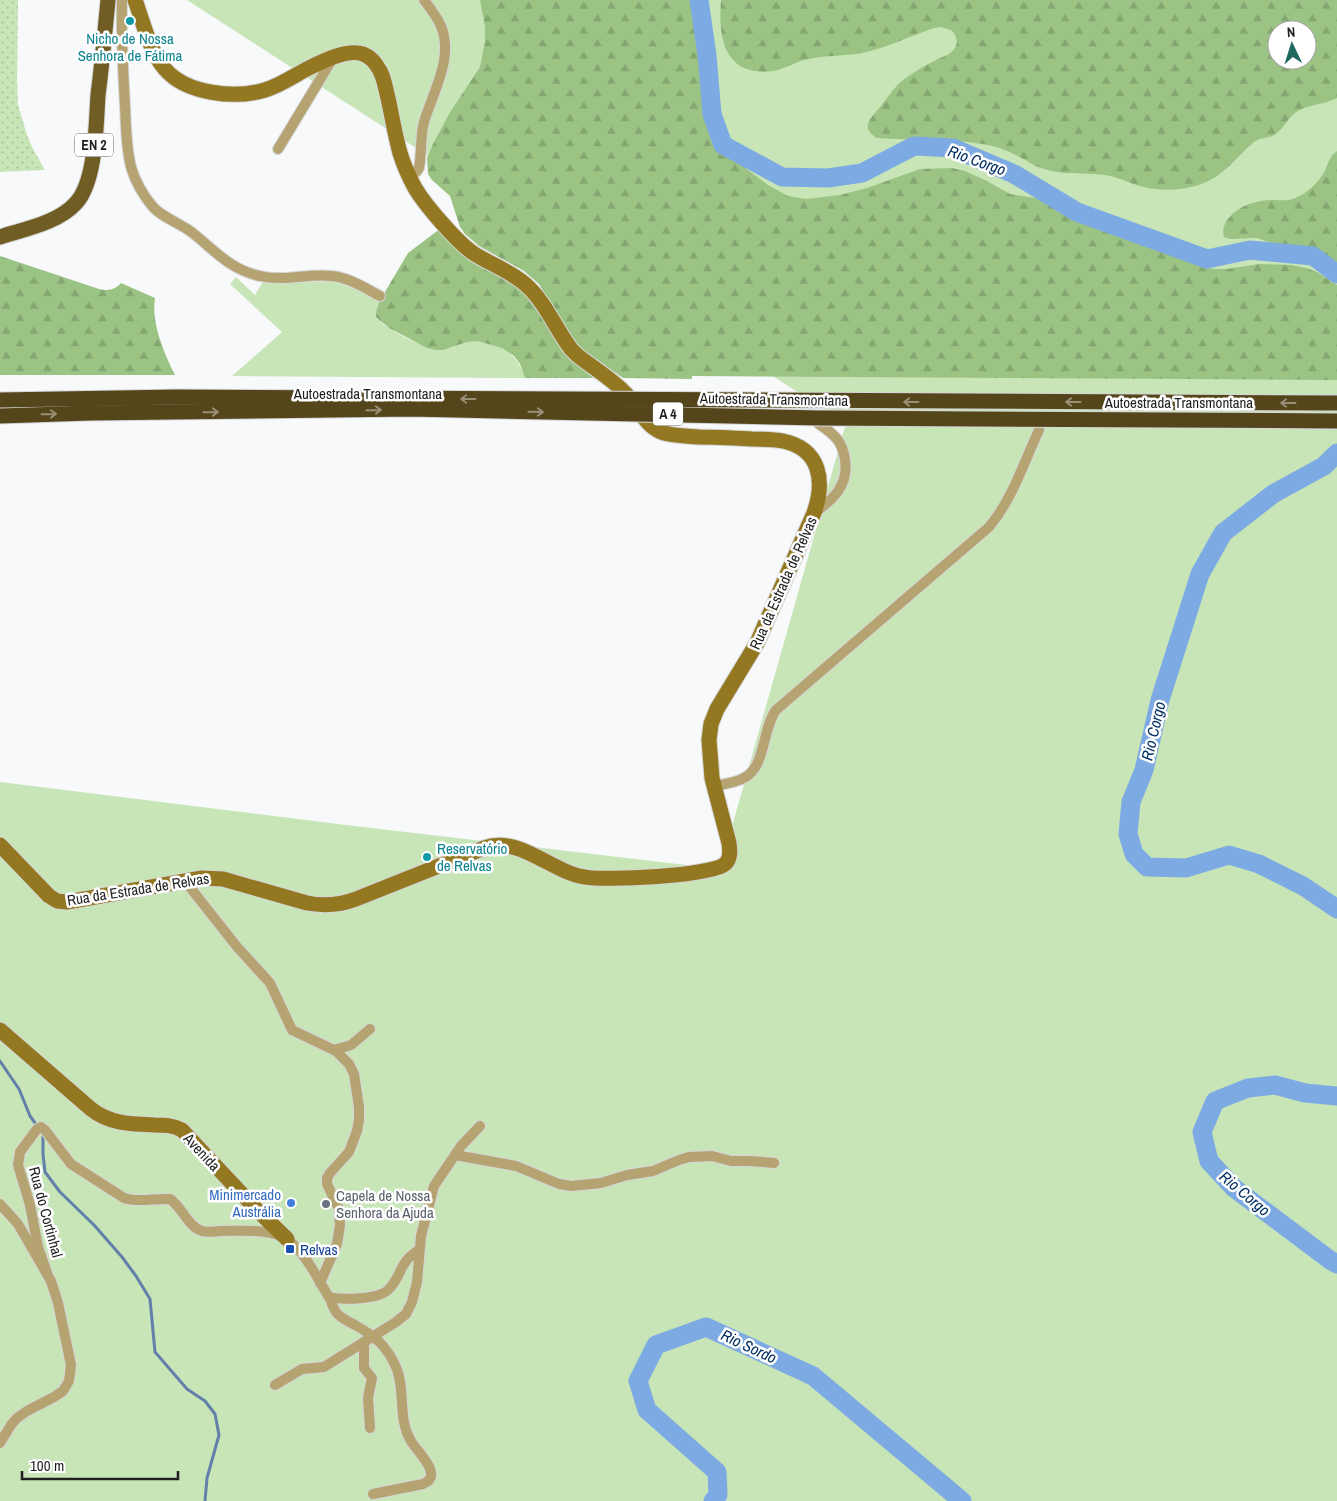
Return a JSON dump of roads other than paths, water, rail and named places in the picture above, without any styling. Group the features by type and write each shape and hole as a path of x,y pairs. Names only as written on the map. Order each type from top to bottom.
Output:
{"highway":[{"name":"Autoestrada Transmontana","path":"0,400 187,397 1337,403"},
{"name":"Autoestrada Transmontana","path":"0,416 411,409 810,417 1337,421"}],"main road":[{"name":"EN 2","path":"0,238 46,222 64,213 76,203 84,190 92,159 108,0"}],"street":[{"path":"122,0 124,100 129,155 137,183 154,208 165,217 188,230 224,260 249,273 280,279 320,276 338,277 352,281 380,296"},
{"name":"Rua da Estrada de Relvas","path":"0,845 49,896 61,902 77,902 207,877 218,878 307,903 320,905 335,904 356,899 484,848 499,844 514,846 560,870 584,878 707,872 724,865 730,853 714,786 709,740 711,724 717,709 757,643 819,498 820,481 816,466 806,453 792,444 783,441 667,434 654,428 643,418 627,394 571,349 530,288 472,252 461,243 420,196 409,176 400,152 384,79 377,66 362,54 351,53 333,58 265,90 235,94 204,90 188,85 165,69 153,47 135,0"},
{"path":"409,176 419,168 422,130 442,70 445,55 444,37 440,25 424,0"},
{"path":"278,149 333,58"},
{"path":"814,513 826,506 836,496 843,484 846,471 845,456 839,442 833,434 819,424"},
{"path":"714,786 742,780 753,772 758,762 770,720 780,706 988,527 998,516 1006,502 1039,430"},
{"path":"185,881 235,945 270,983 292,1030 334,1050 345,1060 354,1074 359,1120 349,1152 327,1178 327,1184 339,1209 340,1225 338,1244 320,1283"},
{"path":"334,1050 351,1045 370,1029"},
{"name":"Avenida","path":"0,1030 97,1114 107,1119 126,1123 167,1126 182,1130 303,1256 338,1315 374,1336"},
{"path":"275,1385 300,1369 323,1368 404,1316 410,1307 417,1282 422,1233 432,1190 463,1143 480,1126"},
{"name":"Rua do Cortinhal","path":"47,1273 38,1247 30,1205 18,1165 20,1152 41,1127 46,1130 73,1166 128,1200 170,1199 194,1226 202,1231 258,1231 287,1239"},
{"path":"455,1155 516,1166 555,1182 571,1186 601,1184 625,1176 653,1171 689,1157 712,1156 730,1161 774,1163"},
{"path":"0,1204 18,1224 47,1273 54,1289 69,1349 71,1365 66,1388 59,1395 17,1418 0,1443"},
{"path":"329,1297 340,1299 363,1298 386,1292 406,1260 420,1250"},
{"path":"373,1494 425,1484 432,1473 408,1435 402,1408 400,1381 396,1367 386,1349 374,1336"},
{"path":"364,1342 364,1368 372,1378 368,1398 370,1428"}],"waterway":[{"name":"Rio Corgo","path":"699,0 707,55 712,114 723,145 782,177 828,178 862,173 914,146 953,148 1014,174 1077,212 1207,259 1250,250 1313,256 1337,274"},
{"name":"Rio Corgo","path":"1337,453 1324,466 1273,494 1223,533 1200,574 1160,700 1144,770 1131,802 1128,834 1134,854 1147,867 1186,868 1229,855 1259,864 1303,886 1337,909"},
{"path":"0,1061 19,1089 30,1116 38,1127"},
{"name":"Rio Corgo","path":"1337,1096 1305,1093 1275,1085 1248,1088 1215,1101 1202,1132 1209,1161 1234,1188 1337,1264"},
{"path":"43,1134 45,1172 60,1192 94,1225 122,1257 150,1299 155,1352 187,1389 205,1401 215,1414 219,1435 207,1478 205,1501"},
{"name":"Rio Sordo","path":"713,1501 718,1495 717,1472 647,1410 638,1381 656,1345 706,1327 813,1376 962,1501"}],"place":[{"name":"Nicho de Nossa Senhora de Fátima","path":"130,21"},
{"name":"Reservatório de Relvas","path":"427,857"},
{"name":"Minimercado Austrália","path":"291,1203"},
{"name":"Capela de Nossa Senhora da Ajuda","path":"326,1204"},
{"name":"Relvas","path":"290,1249"}]}
